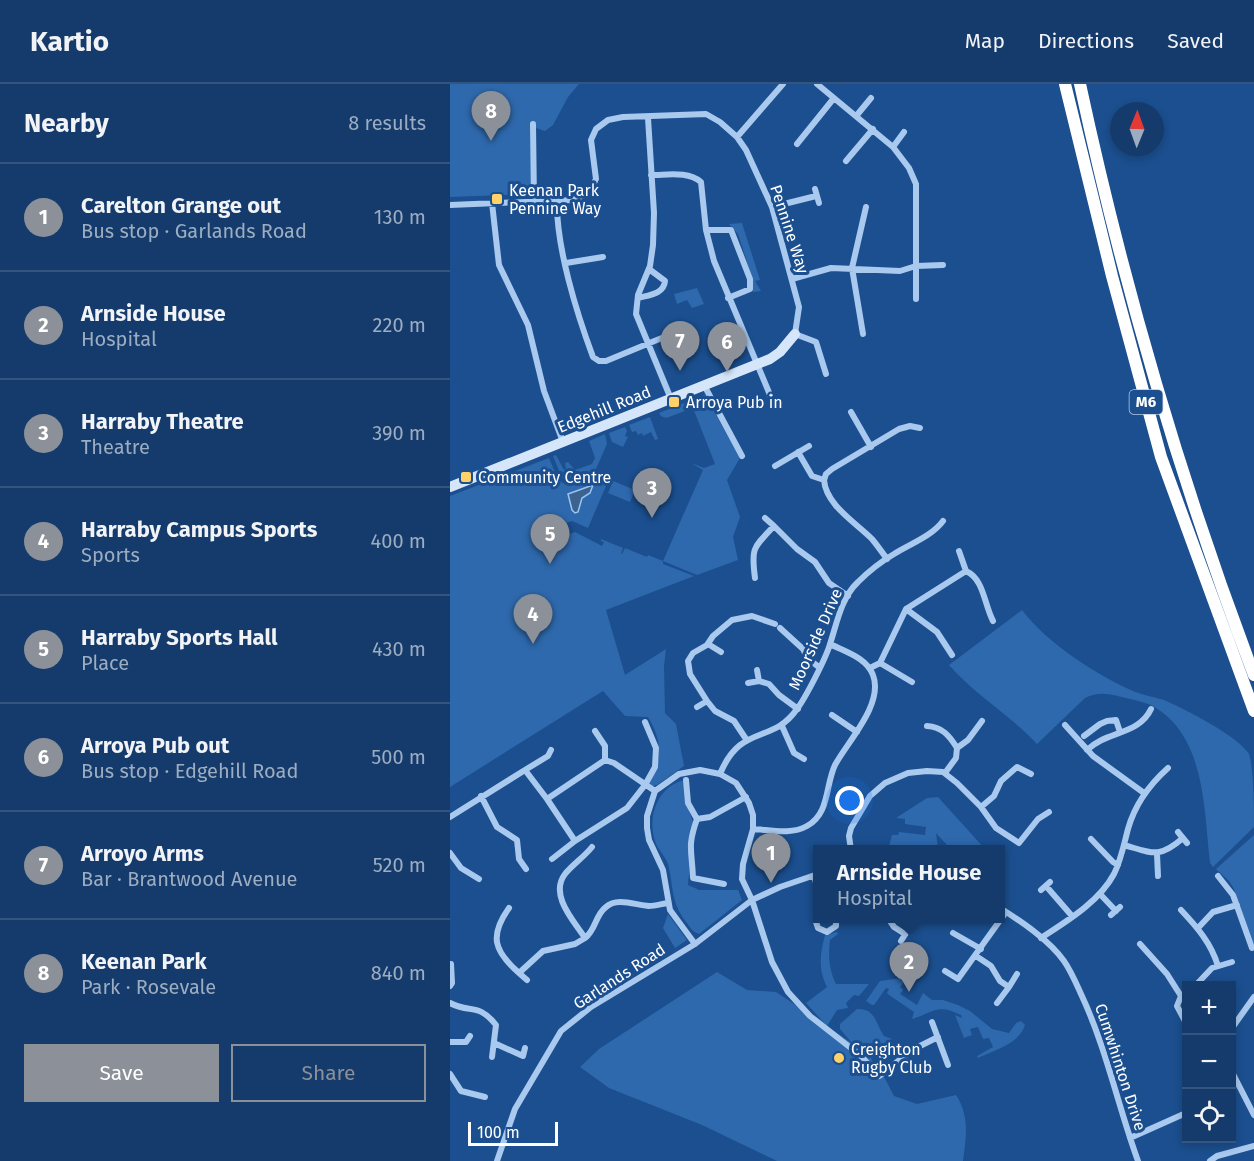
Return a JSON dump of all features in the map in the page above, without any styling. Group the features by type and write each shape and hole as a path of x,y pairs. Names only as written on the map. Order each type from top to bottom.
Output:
{"highway":[{"name":"M6","path":"1065,84 1112,276 1161,457 1254,711"},
{"name":"M6","path":"1080,84 1125,271 1150,359 1207,543 1254,675"}],"street":[{"path":"737,137 783,84"},
{"path":"818,84 893,147 909,168 916,184 915,299"},
{"path":"797,144 834,98"},
{"path":"857,115 871,98"},
{"name":"Pennine Way","path":"450,205 573,200 589,193 596,179 591,140 596,129 608,120 623,117 648,118 705,114 720,122 737,137 746,150 772,207 799,307 795,334"},
{"path":"648,118 654,213 649,270 638,298 636,314 671,399"},
{"path":"533,124 534,202"},
{"path":"846,161 873,129"},
{"path":"893,147 904,132"},
{"path":"651,175 688,175 694,176 701,182 706,230 714,261 773,402"},
{"path":"772,207 817,196"},
{"path":"557,201 566,263 574,298 593,357 599,361 606,361 686,328"},
{"path":"492,203 499,265 528,325 544,391 563,442"},
{"path":"863,333 852,268 866,207"},
{"path":"706,230 731,230 750,279 750,289 728,298"},
{"path":"566,263 603,257"},
{"path":"792,279 831,268 900,271 916,266 944,266"},
{"path":"638,298 661,291 664,286 665,280 649,270"},
{"path":"795,334 816,342 826,374"},
{"name":"Edgehill Road","path":"450,487 758,364 780,352 795,334"},
{"path":"704,385 742,456"},
{"path":"851,412 871,447"},
{"path":"887,559 874,542 834,503 825,489 824,480 829,471 903,428 910,426 920,428"},
{"path":"775,466 809,446"},
{"path":"798,452 812,476 824,480"},
{"path":"765,518 797,549 815,562 829,583 848,596"},
{"name":"Moorside Drive","path":"720,774 727,758 746,739 782,726 798,709 830,644 848,596 857,582 887,559 935,530 943,520"},
{"path":"755,578 752,556 755,546 774,526"},
{"path":"958,551 966,572 974,575 980,583 993,621"},
{"path":"870,668 880,663 906,609 966,572"},
{"path":"906,609 937,632 952,655"},
{"path":"746,739 734,721 715,711 707,701 690,674 688,665 692,655 708,644 726,622 739,617 758,617 777,626 803,649 808,659 819,667"},
{"path":"708,644 721,652"},
{"path":"753,829 794,831 808,825 819,816 825,803 835,765 857,732 873,700 874,678 868,664 830,644"},
{"path":"880,663 912,682"},
{"path":"757,670 759,681"},
{"path":"748,683 759,681 769,684 779,695 798,709"},
{"path":"697,707 707,701"},
{"path":"1087,750 1104,737 1144,721 1151,709"},
{"path":"832,715 857,732"},
{"path":"938,727 942,719"},
{"path":"1084,736 1100,724 1116,720 1120,732"},
{"path":"957,748 968,740 982,721"},
{"path":"552,859 627,808 645,785 655,767 656,748 645,722"},
{"path":"1100,724 1104,737"},
{"path":"1065,725 1087,750 1144,793"},
{"path":"782,726 794,753 801,757 794,764"},
{"path":"927,726 938,727 950,736 957,748 956,758 945,773"},
{"path":"595,731 605,746 605,760"},
{"path":"450,817 548,756 551,750"},
{"path":"605,760 614,763 655,791"},
{"path":"547,799 605,760"},
{"path":"981,807 994,796 1001,781 1017,766 1031,774"},
{"path":"1041,938 1100,894 1118,865 1133,814 1144,793 1168,768"},
{"path":"525,770 575,842"},
{"path":"695,944 670,910 663,870 647,834 647,816 655,791 674,777 690,771 705,770 720,774 736,783 746,797 752,812 753,829 742,875 772,962 788,992 810,1016 861,1056 879,1076 914,1049 938,1037"},
{"path":"850,845 849,836 856,818 870,796 885,783 909,773 927,771 945,773 981,807 996,828 1019,843 1038,819 1049,812"},
{"path":"686,780 688,802 697,819 689,850 693,878 724,884"},
{"path":"481,796 497,828 517,840 519,858 526,869"},
{"path":"697,819 710,817 746,797"},
{"path":"1124,845 1157,854 1185,841 1178,832"},
{"path":"1091,839 1118,865"},
{"path":"585,938 560,897 559,887 566,873 592,847"},
{"path":"450,853 461,868 479,879"},
{"path":"1157,854 1158,876"},
{"name":"Garlands Road","path":"497,1161 515,1109 561,1031 591,1007 695,944 752,900 780,887 813,876"},
{"path":"1218,876 1233,895 1252,948"},
{"path":"1046,886 1072,916"},
{"path":"1100,894 1116,911"},
{"path":"519,973 543,951 575,944 585,938 593,930 599,914 610,904 624,902 651,906 668,903"},
{"path":"1198,928 1213,912 1237,905"},
{"path":"509,909 497,930 497,942 502,957 526,980"},
{"path":"1181,910 1213,949 1218,966"},
{"name":"Cumwhinton Drive","path":"1005,911 1041,938 1063,959 1089,1010 1138,1161"},
{"path":"816,923 818,927 827,932 836,926 836,923"},
{"path":"891,923 905,934"},
{"path":"945,971 958,979 981,949 996,923"},
{"path":"901,941 910,927"},
{"path":"953,933 981,949"},
{"path":"1140,945 1182,992"},
{"path":"976,956 991,966 1000,981 1009,987"},
{"path":"1199,981 1205,973 1232,962"},
{"path":"450,986 453,983 451,964"},
{"path":"997,1003 1017,975"},
{"path":"1182,997 1177,1006 1182,1015"},
{"path":"1236,1022 1254,997"},
{"path":"450,1002 479,1009 496,1025 492,1057"},
{"path":"932,1022 948,1065"},
{"path":"450,1042 466,1042 470,1036"},
{"path":"494,1043 523,1056 525,1048"},
{"path":"450,1074 461,1091 485,1096"},
{"path":"1236,1078 1251,1099 1254,1115"},
{"path":"1130,1138 1182,1115"},
{"path":"1210,1161 1217,1156 1254,1146"},
{"path":"1231,1152 1233,1161"}],"shaded area":[{"path":"450,84 579,84 568,97 553,125 545,131 536,128 534,194 450,197"},
{"path":"742,223 760,280 755,281 761,291 753,292 750,271 738,234 729,224"},
{"path":"697,288 704,304 692,308 687,300 677,304 674,294"},
{"path":"705,395 740,458 727,480 740,517 733,537 738,560 697,575 663,561 703,470 691,463 704,468 715,464 693,408 666,418 659,413"},
{"path":"650,417 658,439 655,440 651,432 643,436 642,433 638,435 636,431 632,432 629,425"},
{"path":"625,427 627,431 625,436 628,437 623,447 612,442 609,433"},
{"path":"605,434 607,444 595,471 571,481 562,478 553,456 556,455 564,470 566,469 565,463 568,462 575,470 592,464 595,458 589,441"},
{"path":"549,458 558,477 566,484 572,485 598,475 609,479 588,528 572,521 566,523 570,534 575,532 602,546 604,542 601,539 623,548 622,554 625,548 663,561 663,564 694,576 606,610 625,675 666,649 665,713 676,724 684,766 657,785 653,786 649,783 659,758 658,742 653,725 648,717 625,716 603,691 450,787 450,496"},
{"path":"613,481 635,490 630,502 608,493"},
{"path":"593,485 590,493 582,498 578,512 575,513 568,494"},
{"path":"1022,610 1044,634 1088,667 1133,691 1164,700 1197,716 1234,739 1249,754 1253,779 1254,827 1213,867 1210,863 1200,778 1193,757 1185,738 1172,721 1156,708 1143,702 1113,695 1091,696 1085,698 1037,744 949,665"},
{"path":"684,780 686,802 693,822 689,839 688,885 699,890 738,890 742,900 699,934 690,927 677,907 668,864 656,844 652,824 653,814 661,796 667,789"},
{"path":"938,797 981,845 947,845 936,833 938,845 889,845 892,835 898,835 899,832 925,835 926,827 905,824 905,819 896,818 927,798"},
{"path":"1254,835 1254,949 1234,889 1216,869"},
{"path":"668,914 687,940 675,948 663,928"},
{"path":"837,932 838,934 830,940 829,951 830,968 836,984 869,984 859,996 854,995 846,1003 848,1008 837,1010 827,1026 853,1044 840,1029 840,1024 857,1009 868,1011 875,1018 884,1036 892,1039 871,1059 881,1071 894,1096 917,1104 956,1095 965,1119 966,1136 963,1161 777,1161 702,1125 609,1088 580,1067 599,1049 717,972 747,990 776,992 826,1025 806,1003 827,987 821,968 822,949 825,935"},
{"path":"908,977 910,979 900,987 903,990 900,994 917,1005 923,993 932,1000 943,1000 970,1011 992,1029 1009,1033 1016,1023 1021,1021 1025,1025 1022,1032 1012,1042 978,1058 977,1056 993,1047 989,1038 983,1039 978,1027 970,1029 972,1035 964,1038 955,1015 962,1018 961,1015 941,1009 912,1019 914,1012 889,995 887,993 889,989 886,988 874,1005 866,1001 880,981"}],"place":[{"name":"Keenan Park","path":"491,141"},
{"name":"Keenan Park Pennine Way","path":"497,199"},
{"name":"Arroyo Arms","path":"680,371"},
{"name":"Arroya Pub out","path":"727,372"},
{"name":"Arroya Pub in","path":"674,402"},
{"name":"Community Centre","path":"466,477"},
{"name":"Harraby Theatre","path":"652,518"},
{"name":"Harraby Sports Hall","path":"550,564"},
{"name":"Harraby Campus Sports","path":"533,644"},
{"name":"Carelton Grange out","path":"771,883"},
{"name":"Arnside House","path":"909,992"},
{"name":"Creighton Rugby Club","path":"839,1058"}]}
